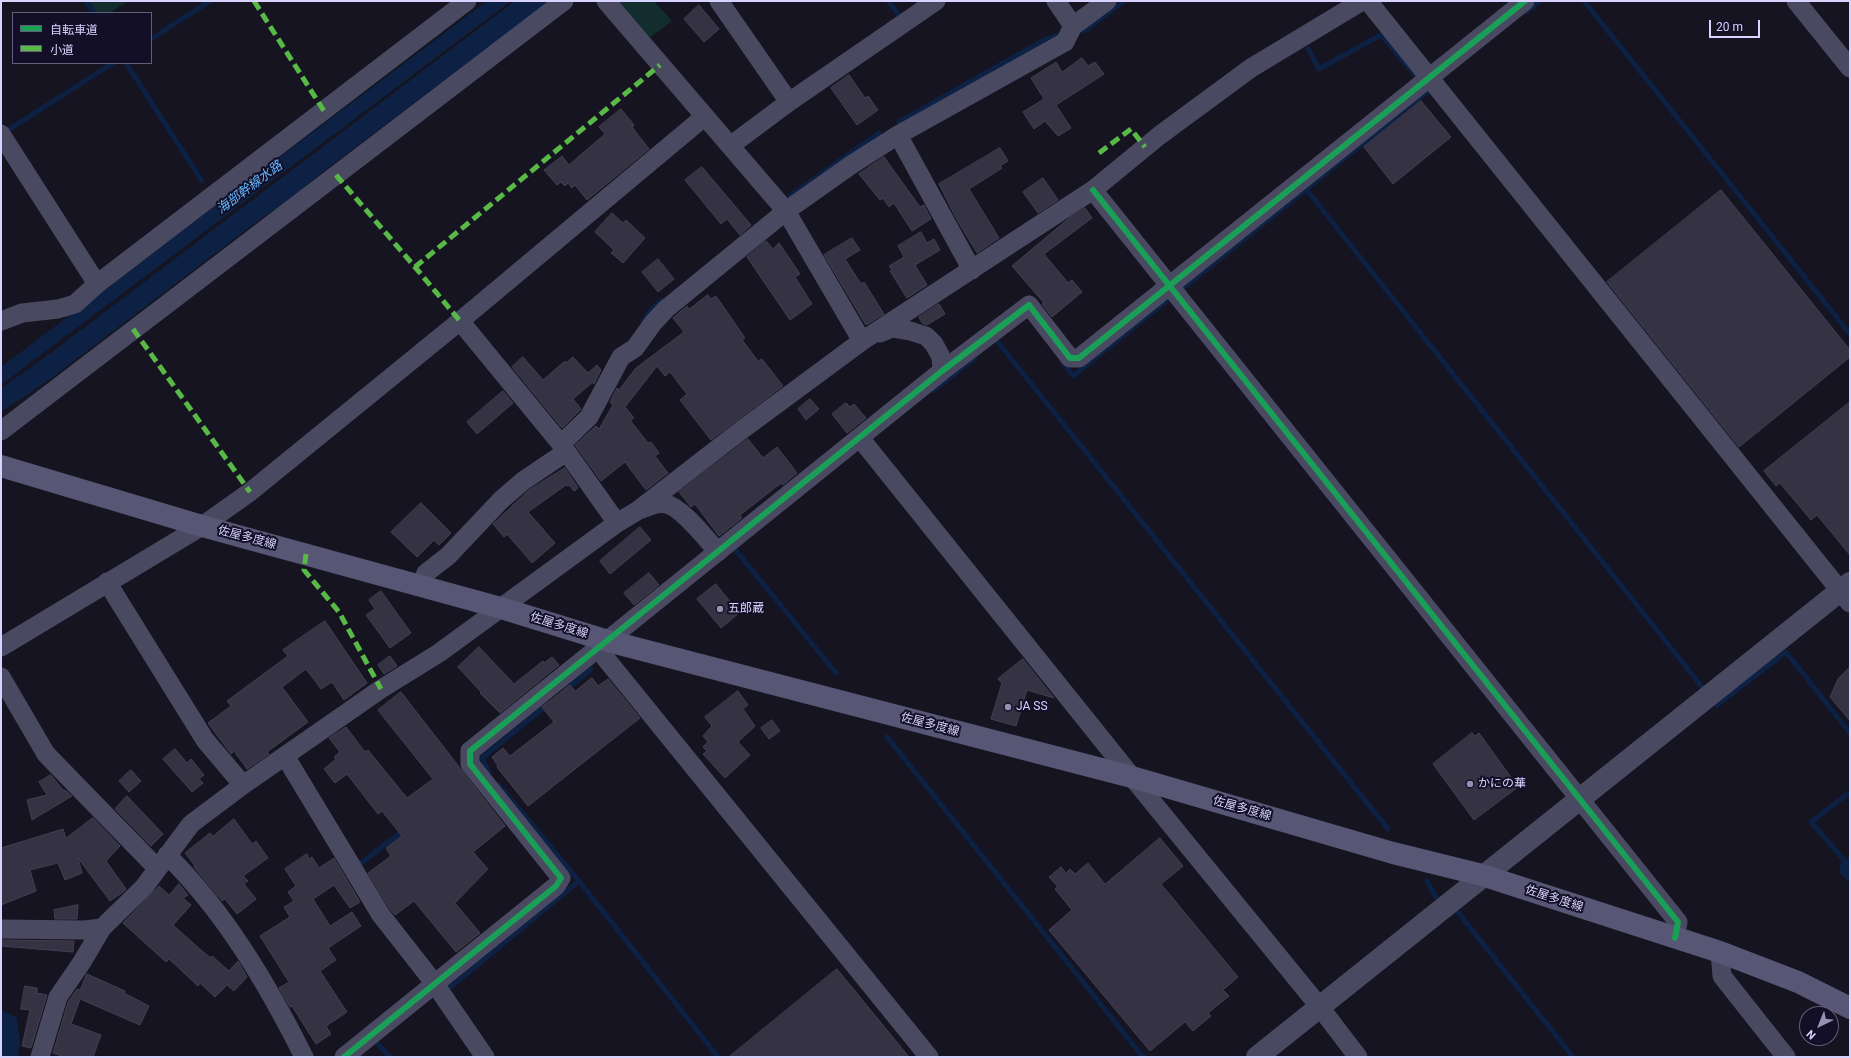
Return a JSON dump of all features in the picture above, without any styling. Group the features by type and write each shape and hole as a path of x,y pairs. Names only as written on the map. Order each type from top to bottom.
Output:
{"main road":[{"name":"佐屋多度線","path":"1,466 202,526 501,608 603,645 1132,777 1393,853 1482,875 1720,952 1798,982 1850,1008"}],"street":[{"path":"1,321 22,313 58,309 75,304 97,284 467,1"},
{"path":"1,431 564,1"},
{"path":"606,1 786,211 862,341"},
{"path":"719,1 789,102"},
{"path":"730,146 789,102 936,1"},
{"path":"1056,1 1073,26"},
{"path":"420,586 426,573 448,556 501,500 563,448 589,417 621,357 635,348 653,323 666,309 786,211 898,135 1065,42 1073,26 1107,1"},
{"path":"40,1057 58,997 82,962 102,928 144,887 191,824 243,785 381,689 439,653 617,523 637,511 739,432 862,341 1093,190 1160,135 1251,68 1362,1"},
{"path":"1257,1057 1579,798 1847,592 1368,1"},
{"path":"344,1057 556,886 561,878 470,764 470,751 942,371 1029,305 1070,358 1079,358 1170,287 1525,1"},
{"path":"1796,1 1850,68"},
{"path":"1,647 202,526 250,492 460,321 704,117"},
{"path":"1,134 97,284"},
{"path":"898,135 972,270"},
{"path":"1093,190 1678,922 1675,938"},
{"path":"460,321 563,448 617,523"},
{"path":"862,341 892,328 910,331 926,336 934,344 941,357 942,371"},
{"path":"860,438 1132,777 1320,1006 1358,1057"},
{"path":"637,511 655,504 666,504 677,508 718,552"},
{"path":"107,582 205,740 243,785"},
{"path":"603,645 929,1057"},
{"path":"1,677 46,754 162,861 184,872 234,936 286,1020 304,1057"},
{"path":"285,756 381,915 435,984 485,1057"},
{"path":"1,929 85,930 102,928"},
{"path":"1720,952 1722,976 1786,1057"}],"green space":[{"path":"89,1 128,1 111,12 96,12"},
{"path":"615,1 654,1 672,21 648,39"}],"water":[{"name":"海部幹線水路","path":"487,1 511,1 1,385 1,367"},
{"path":"515,1 549,1 316,177 293,198 263,217 49,380 1,412 1,388 36,364"},
{"path":"1850,858 1850,884 1840,873 1840,864"},
{"path":"1,1010 17,1018 20,1044 17,1057 1,1057"}],"building":[{"path":"699,5 719,29 704,42 684,19"},
{"path":"1082,58 1088,66 1095,62 1104,74 1056,105 1071,128 1058,136 1045,121 1034,129 1023,112 1044,99 1031,78 1056,62 1062,72"},
{"path":"849,75 865,98 868,96 878,110 857,125 831,88"},
{"path":"1421,101 1451,137 1393,184 1364,147"},
{"path":"621,109 634,125 632,127 649,149 587,200 575,185 572,188 568,183 565,186 561,182 557,185 544,170 562,156 569,165 605,134 599,127"},
{"path":"1000,148 1008,161 1000,166 1002,168 969,189 999,238 977,253 956,218 939,184"},
{"path":"884,157 920,207 924,205 931,219 912,231 894,203 889,207 883,198 880,200 859,174"},
{"path":"702,167 751,225 740,235 727,219 721,224 685,180"},
{"path":"1043,178 1058,200 1038,213 1023,192"},
{"path":"1721,190 1850,350 1850,357 1739,447 1607,282"},
{"path":"1085,208 1092,218 1044,254 1068,283 1072,280 1082,292 1052,317 1042,304 1044,303 1012,266 1068,219"},
{"path":"612,213 623,223 626,220 645,238 623,263 611,253 614,250 595,232"},
{"path":"921,232 927,243 934,239 940,250 915,265 927,285 907,298 890,271 892,270 889,266 904,257 898,246"},
{"path":"852,238 860,250 845,259 861,284 864,282 884,314 866,325 824,255"},
{"path":"766,241 773,249 779,243 800,274 795,277 812,304 790,320 747,257"},
{"path":"658,259 674,279 658,292 642,272"},
{"path":"708,295 711,299 716,296 745,338 742,340 758,361 762,359 783,386 711,440 680,400 687,394 670,372 665,376 657,366 625,407 634,418 630,420 648,443 651,442 659,453 655,456 668,473 646,490 625,462 601,481 575,445 596,426 599,429 613,405 610,402 617,388 619,390 636,368 684,332 673,318 687,306 689,309"},
{"path":"939,304 945,314 927,325 922,323 919,317"},
{"path":"523,357 543,380 565,361 566,363 573,357 588,373 597,365 601,370 594,384 593,382 573,399 581,409 562,428 512,367"},
{"path":"503,391 513,403 477,434 467,422"},
{"path":"810,399 819,409 806,420 798,409"},
{"path":"1850,402 1850,555 1817,515 1811,520 1780,483 1776,486 1764,471"},
{"path":"846,403 850,407 854,404 866,418 847,433 832,414"},
{"path":"748,439 763,458 777,447 797,473 783,485 782,483 776,487 740,515 742,518 719,536 695,504 691,507 679,492"},
{"path":"565,468 578,488 574,491 569,485 566,485 528,512 555,543 532,563 507,534 504,537 493,524 529,490"},
{"path":"421,503 451,533 439,545 434,540 417,557 391,532"},
{"path":"640,527 651,540 610,574 600,561"},
{"path":"649,573 659,585 634,605 624,593"},
{"path":"716,584 739,613 721,628 697,599"},
{"path":"381,591 411,633 390,648 366,615 375,609 369,600"},
{"path":"325,621 367,683 344,700 332,682 321,689 306,669 282,687 308,722 267,752 269,754 247,769 234,751 231,754 208,723 231,706 227,701 288,656 283,650"},
{"path":"479,647 514,684 543,661 544,663 552,657 559,665 500,713 480,693 481,692 458,667"},
{"path":"390,656 397,666 384,674 378,665"},
{"path":"1023,659 1054,698 1027,690 1016,726 991,719 1002,683 998,679"},
{"path":"1850,667 1850,721 1830,697 1838,679"},
{"path":"592,678 598,686 608,679 640,718 528,806 497,767 498,766 492,757 503,748 510,756 554,722 542,707 570,685 575,691"},
{"path":"738,691 748,705 743,709 755,726 738,742 750,755 725,778 703,754 707,751 703,747 708,742 703,736 712,726 705,717"},
{"path":"401,692 505,826 473,852 488,869 455,903 480,933 456,952 414,901 395,915 390,909 368,873 391,856 386,848 402,836 382,811 378,814 347,774 335,783 324,769 336,759 334,757 340,752 329,738 346,727 365,752 368,750 407,798 433,779 378,710"},
{"path":"772,720 780,731 769,739 761,728"},
{"path":"1472,733 1475,736 1479,733 1518,787 1474,820 1433,764"},
{"path":"175,749 187,763 191,759 204,775 199,779 203,783 192,792 163,759"},
{"path":"131,770 141,781 129,792 119,781"},
{"path":"51,775 63,790 72,796 32,820 27,800 47,795 39,782"},
{"path":"127,796 163,834 151,846 115,809"},
{"path":"93,818 120,846 106,861 126,889 123,892 110,901 78,858 82,873 65,880 58,863 30,870 36,891 1,905 1,848 63,829 66,838"},
{"path":"234,819 252,844 256,841 268,858 243,876 248,881 244,884 256,899 237,914 225,899 222,901 194,867 195,866 185,853 210,833 213,836"},
{"path":"1160,838 1183,866 1161,884 1238,977 1223,990 1229,996 1208,1013 1211,1016 1193,1031 1185,1022 1150,1051 1049,930 1072,910 1055,889 1058,887 1049,877 1061,867 1066,873 1070,869 1075,874 1088,863 1105,884"},
{"path":"307,854 309,859 312,857 319,868 334,858 360,902 350,908 334,885 313,899 330,926 352,912 361,926 328,948 336,960 320,971 347,1012 326,1026 331,1034 316,1044 292,1006 290,1007 279,988 289,982 260,936 290,917 284,907 294,901 288,892 296,886 285,869"},
{"path":"179,884 188,895 183,898 191,905 173,925 202,951 211,958 212,956 229,971 238,961 247,977 234,991 227,985 215,997 200,983 198,986 169,959 166,962 123,923 159,886 169,895"},
{"path":"78,905 77,919 55,919 54,910"},
{"path":"1,940 74,941 73,952 1,946"},
{"path":"837,969 909,1057 729,1057"},
{"path":"87,974 125,991 124,993 149,1006 140,1025 80,999 71,1024 101,1035 93,1057 65,1057 53,1053 68,1002 77,989 80,990"},
{"path":"25,986 37,988 37,993 47,995 31,1048 22,1046 30,1010 21,1009"}],"waterway":[{"path":"86,1 93,12"},
{"path":"152,38 210,1"},
{"path":"888,1 898,14"},
{"path":"1084,31 1124,1"},
{"path":"1526,12 1540,1"},
{"path":"1584,1 1850,334"},
{"path":"899,122 1046,39 1062,34"},
{"path":"1308,49 1319,69 1381,35 1418,78"},
{"path":"5,132 111,64"},
{"path":"127,64 202,181"},
{"path":"1182,289 1432,88"},
{"path":"790,196 879,133"},
{"path":"1306,189 1702,687"},
{"path":"1062,361 1073,376 1170,298"},
{"path":"643,321 652,309 662,300"},
{"path":"997,341 1388,829"},
{"path":"934,390 975,358"},
{"path":"734,548 836,673"},
{"path":"1717,705 1786,652 1850,733"},
{"path":"566,690 591,669"},
{"path":"489,773 482,758 547,705"},
{"path":"887,737 1143,1057"},
{"path":"447,990 579,881 499,785"},
{"path":"1850,792 1811,822 1850,867"},
{"path":"360,864 405,829"},
{"path":"579,881 718,1057"},
{"path":"1427,881 1436,897"},
{"path":"1457,911 1573,1057"},
{"path":"375,1041 390,1057"}],"marked path":[{"path":"254,1 324,111"},
{"path":"415,267 660,65"},
{"path":"1099,153 1131,129 1145,147"},
{"path":"336,175 460,321"},
{"path":"133,329 250,492"},
{"path":"306,554 304,570 339,612 381,689"}],"cycle path":[{"path":"344,1057 556,886 561,878 470,764 470,751 942,371 1029,305 1070,358 1079,358 1525,1"},
{"path":"1093,190 1678,922 1675,938"}],"place":[{"name":"五郎蔵","path":"720,609"},
{"name":"JA SS","path":"1008,707"},
{"name":"かにの華","path":"1470,784"}]}
